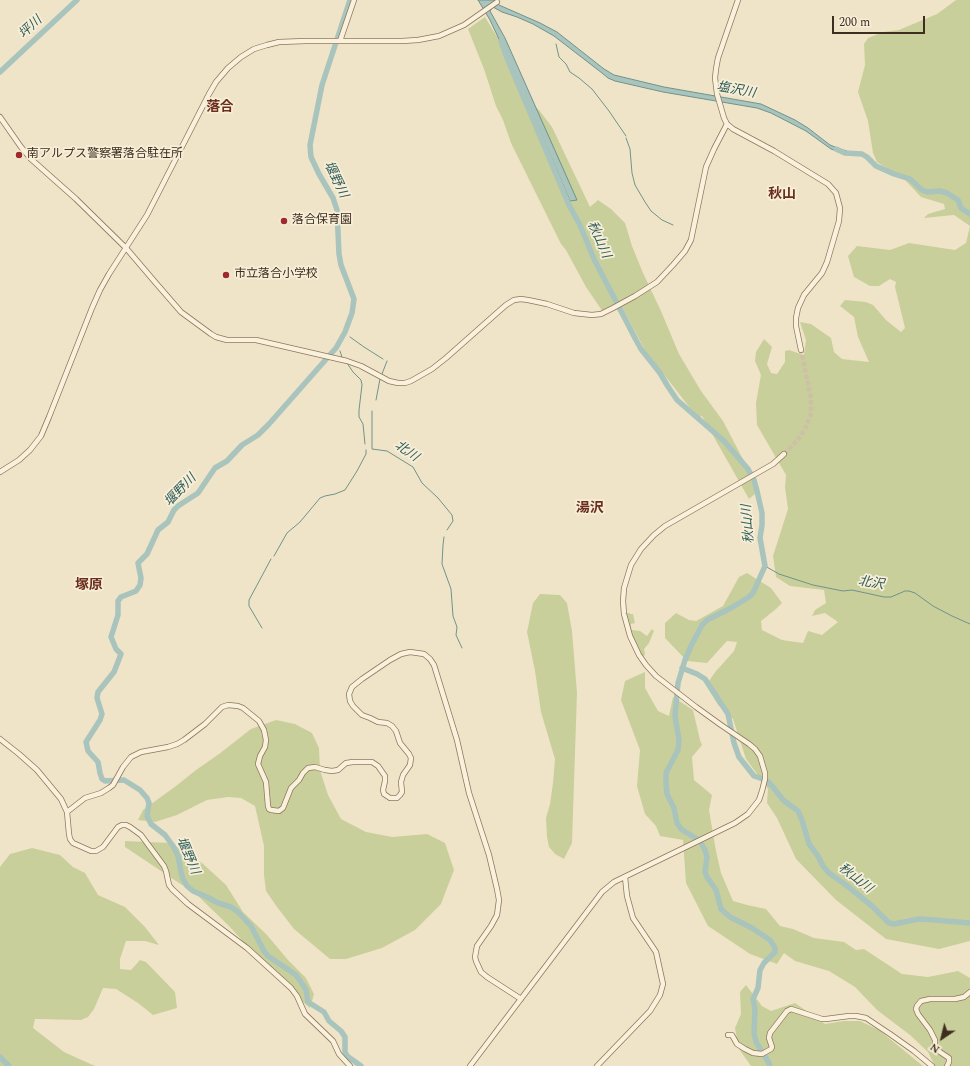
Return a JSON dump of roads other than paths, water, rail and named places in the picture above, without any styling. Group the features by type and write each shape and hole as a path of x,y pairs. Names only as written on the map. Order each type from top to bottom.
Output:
{"street":[{"path":"340,41 354,0"},
{"path":"738,0 718,58 715,78 719,104 727,124 740,133 820,178 836,193 839,202 839,221 828,262 822,273 804,295 798,308 796,326 801,350"},
{"path":"0,472 19,460 30,450 40,436 92,308 109,274 147,215 209,94 216,82 228,68 241,57 254,50 279,42 402,41 439,36 464,25 498,1"},
{"path":"721,110 723,132"},
{"path":"0,117 31,159 76,199 126,248 181,312 216,336 227,340 256,340 347,361 362,366 389,381 398,383 411,381 439,364 506,305 514,300 521,299 547,304 584,315 601,314 621,304 657,282 673,265 687,247 692,237 706,167 727,124"},
{"path":"723,132 731,130 740,133"},
{"path":"470,1066 602,892 614,882 735,823 748,814 759,800 764,785 765,773 760,756 750,744 721,725 646,665 639,655 626,626 623,601 628,571 641,548 654,535 665,526 773,464 784,454"},
{"path":"67,812 85,798 101,793 109,788 131,757 140,752 177,744 206,724 222,707 233,705 243,708 259,721 264,730 266,740 265,747 258,764 266,782 269,809 279,811 283,808 290,788 299,780 308,768 315,767 332,771 338,770 346,763 353,762 372,762 378,766 385,776 383,790 384,794 390,798 397,798 402,792 402,778 410,765 411,758 400,743 396,731 392,726 362,715 353,706 350,701 349,694 352,687 362,679 401,654 410,652 424,654 434,665 457,740 470,793 489,855 499,900 497,915 477,946 475,956 476,961 481,972 487,978 521,998"},
{"path":"0,739 20,754 37,770 57,793 67,812 70,839 73,843 91,851 96,851 103,847 118,827 122,825 130,827 141,835 164,866 169,885 172,889 188,904 247,948 292,988 306,1014 333,1041 339,1054 350,1066"},
{"path":"596,1066 650,1011 660,995 663,984 656,952 633,918 624,877"},
{"path":"947,1066 949,1058 946,1054 940,1052 935,1047 935,1040 930,1030 916,1009 922,1001 930,999 955,999 964,997 970,992"},
{"path":"728,1034 732,1035 737,1044 745,1049 753,1053 762,1054 769,1051 772,1047 769,1038 770,1033 787,1011 791,1009 822,1019 849,1016 866,1018 914,1051 932,1066"}],"water":[{"path":"478,0 494,0 499,5 557,32 604,69 614,75 664,87 761,104 795,120 830,145 847,151 839,152 831,149 806,131 771,113 757,108 663,92 615,81 608,78 554,36 533,24 493,7 490,11 505,38 577,200 570,201 513,69 490,20"}],"waterway":[{"name":"坪川","path":"0,72 77,0"},
{"name":"堰野川","path":"350,0 322,85 310,145 311,157 333,198 337,210 339,254 341,265 354,299 352,313 345,332 336,348 269,424 258,435 242,445 227,461 215,468 198,493 178,506 174,510 168,522 158,530 147,554 138,563 141,578 140,585 136,591 121,597 118,601 118,615 111,637 116,649 121,654 114,672 98,692 97,698 102,714 100,720 86,742 88,751 98,762 102,779 105,781 124,780 140,790 147,798 149,803 147,816 151,824 165,835 173,846 178,856 183,879 187,886 193,891 218,903 231,907 238,912 251,926 268,956 296,975 306,990 308,1002 324,1012 329,1021 341,1031 345,1037 345,1052 347,1056 361,1066"},
{"name":"北沢","path":"501,41 569,205 580,225 594,259 641,349 660,373 677,400 724,441 748,469 754,480 757,491 762,513 760,538 765,566 753,593 731,608 707,620 702,625 691,646 678,683 675,716 679,740 678,750 666,773 666,783 667,794 674,808 677,823 681,829 700,841 705,850 707,857 705,872 716,890 721,909 730,917 752,928 770,940 775,948 775,952 764,963 760,970 758,988 753,999 755,1009 754,1033 756,1042 770,1066"},
{"path":"556,44 559,57 566,64 570,72 592,89 626,136"},
{"path":"626,138 630,149 632,173 635,185 651,211 662,220 673,225"},
{"name":"塩沢川","path":"836,149 845,153 862,154 876,166 910,179 922,190 927,192 940,191 947,193 958,200 961,208 970,214"},
{"name":"北川","path":"350,337 383,359"},
{"path":"340,351 342,357"},
{"name":"北川","path":"382,374 387,361"},
{"path":"347,363 361,380 362,385 359,417 363,424 365,444"},
{"name":"北川","path":"376,400 380,379"},
{"name":"北川","path":"372,411 372,449 387,451 413,467 422,483 438,498 452,515 453,521 447,530"},
{"path":"274,556 287,533 300,522 320,498 345,490 366,454 366,450"},
{"name":"北川","path":"444,537 442,564 451,589 453,616 457,627 456,635 462,648"},
{"path":"262,628 249,606 249,600 271,559"},
{"name":"北沢","path":"765,566 779,574 813,585 843,591 852,590 884,597 891,597 905,591 909,591 915,593 933,606 970,624"},
{"name":"秋山川","path":"682,668 705,679 728,714 734,743 739,757 754,776 766,780 783,800 798,811 809,844 829,873 872,906 889,923 894,924 919,919 970,923"},
{"name":"坪川","path":"0,1057 9,1066"}],"tunnel":[{"path":"784,454 800,437 811,414 811,398 801,350"}],"place":[{"name":"南アルプス警察署落合駐在所","path":"19,155"},
{"name":"落合保育園","path":"284,221"},
{"name":"市立落合小学校","path":"226,275"}],"district":[{"name":"落合","path":"220,108"},
{"name":"秋山","path":"782,195"},
{"name":"湯沢","path":"590,509"},
{"name":"塚原","path":"89,586"}]}
